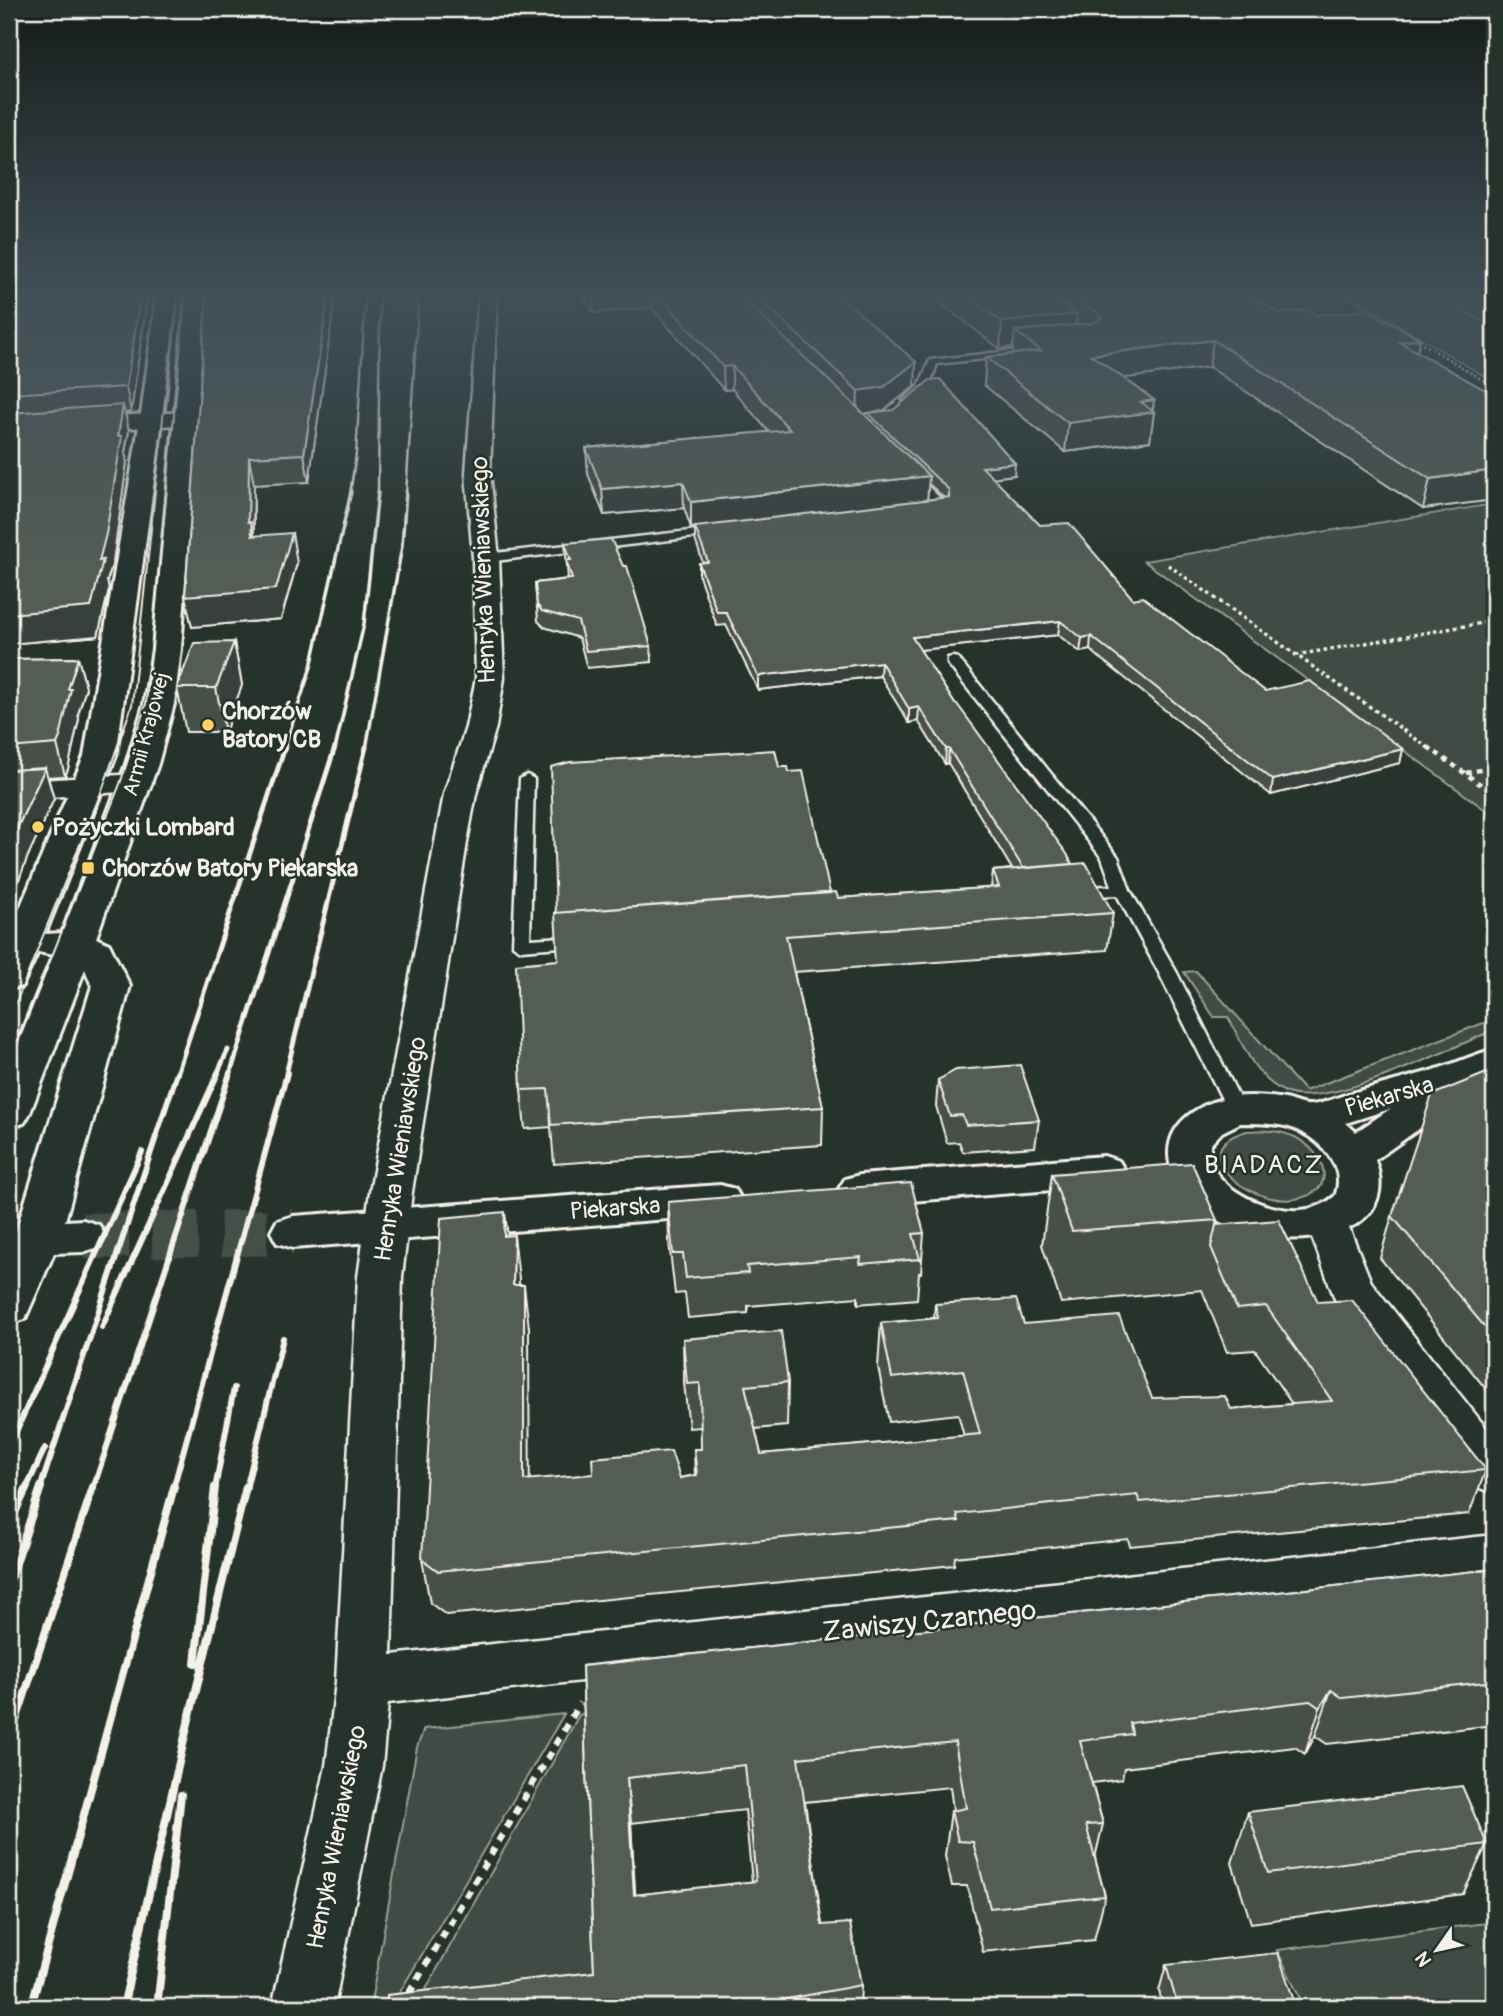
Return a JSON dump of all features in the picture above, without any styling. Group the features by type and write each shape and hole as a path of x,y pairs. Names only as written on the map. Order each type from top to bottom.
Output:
{"street":[{"name":"Armii Krajowej","path":"16,962 100,756 156,386"},
{"name":"Armii Krajowej","path":"9,1113 136,783 159,704 164,673 188,386"},
{"name":"Henryka Wieniawskiego","path":"303,2007 354,1766 363,1682 380,1277 387,1226 460,794 481,727 490,677 486,558 478,473 483,386"},
{"path":"9,429 185,419"},
{"path":"9,791 136,783"},
{"path":"9,1307 38,1238 111,985 96,952 76,943 16,962"},
{"name":"Piekarska","path":"1311,1120 1481,1068"},
{"name":"Piekarska","path":"1354,1155 1392,1125 1428,1105 1481,1068"},
{"path":"1236,1109 1267,1110 1311,1120 1332,1133 1354,1155 1361,1178 1358,1194 1349,1207 1327,1221 1284,1224 1258,1220 1233,1210 1212,1197 1189,1165 1188,1149 1194,1135 1206,1122 1236,1109"},
{"path":"818,1193 1189,1165"},
{"name":"Piekarska","path":"293,1232 762,1197"},
{"path":"1327,1221 1351,1288 1494,1473"},
{"path":"38,1238 83,1236"},
{"name":"Zawiszy Czarnego","path":"363,1682 1494,1556"}],"lane":[{"path":"897,409 925,386"},
{"path":"903,468 942,506 928,507"},
{"path":"486,558 735,530"},
{"path":"953,662 1110,857 1122,890 1168,973 1236,1109"},
{"path":"527,779 521,945 603,939"},
{"path":"1066,892 1122,890"}],"path":[{"path":"1168,565 1494,794"},
{"path":"1295,655 1494,621"},
{"path":"1465,773 1494,767"},
{"path":"401,2007 582,1699"}],"shaded area":[{"path":"1494,504 1494,816 1144,561"},
{"path":"1196,971 1305,1091 1494,1019 1494,1030 1358,1085 1329,1093 1304,1095 1285,1092 1258,1070 1228,1017 1214,1017 1184,972"},
{"path":"1247,1131 1283,1133 1306,1144 1314,1152 1324,1171 1323,1181 1318,1189 1295,1199 1276,1199 1241,1185 1228,1174 1221,1162 1220,1150 1228,1139"},
{"path":"586,1712 598,1996 416,2007 579,1715"},
{"path":"564,1714 391,2007 370,2007 417,1747 424,1729"},
{"path":"1494,1922 1494,2007 1304,2007 1277,1950"}],"building":[{"path":"9,386 126,386 126,387 9,394"},
{"path":"200,386 314,386 304,454 249,457 248,522 251,522 252,536 292,533 276,589 185,596"},
{"path":"750,386 835,386 929,476 691,502 683,482 602,489 586,448 790,430"},
{"path":"853,386 885,386 884,387 858,391"},
{"path":"923,386 946,386 1015,463 982,467 1040,525 1069,523 1133,599 1143,597 1265,691 1310,681 1403,749 1273,780 1091,636 1082,638 1060,621 912,637 955,704 1072,864 1023,868 949,749 946,749 919,707 909,709 881,662 758,676 726,612 717,612 699,563 708,562 695,527 949,497 949,490 868,413 893,410"},
{"path":"1022,386 1135,386 1154,400 1141,402 1154,412 1068,423"},
{"path":"1285,386 1478,386 1494,395 1494,470 1430,479"},
{"path":"123,405 118,436 122,436 99,561 103,560 91,607 9,614 9,413"},
{"path":"611,539 623,566 627,566 651,646 586,651 578,621 542,611 537,605 535,583 572,579 566,560 571,560 565,543"},
{"path":"234,642 216,688 177,688 194,643"},
{"path":"78,658 68,689 71,689 57,744 9,748 9,659"},
{"path":"775,750 779,767 788,767 789,772 803,771 830,893 556,913 551,767 570,762"},
{"path":"45,768 19,824 9,848 9,770"},
{"path":"1086,863 1113,913 786,936 823,1107 551,1125 548,1089 521,1090 516,964 558,960 555,913 836,892 838,898 999,887 993,871"},
{"path":"1020,1065 1039,1120 966,1125 962,1115 950,1116 938,1080 956,1070"},
{"path":"1494,1070 1494,1183 1485,1215 1494,1211 1494,1338 1392,1216 1432,1095"},
{"path":"1192,1163 1217,1220 1072,1231 1052,1174"},
{"path":"911,1183 924,1233 913,1234 920,1259 860,1264 861,1257 747,1266 748,1273 686,1278 683,1254 673,1254 668,1202"},
{"path":"505,1212 504,1236 514,1235 513,1285 524,1285 524,1480 593,1474 592,1458 671,1451 680,1478 697,1475 694,1449 701,1449 700,1383 687,1384 683,1339 781,1331 788,1382 745,1386 761,1454 980,1434 963,1370 892,1378 881,1323 938,1318 935,1304 1016,1299 1024,1324 1119,1316 1152,1398 1225,1396 1231,1409 1332,1401 1266,1306 1237,1309 1211,1247 1216,1225 1279,1220 1318,1302 1352,1300 1486,1470 1140,1502 1137,1495 957,1514 959,1521 438,1571 422,1559 441,1218"},
{"path":"1494,1569 1494,1681 1343,1698 1331,1690 1320,1708 1310,1701 1130,1723 1132,1734 1080,1741 1103,1824 1086,1825 1105,1896 990,1908 973,1842 958,1841 951,1811 966,1808 955,1742 798,1758 822,1925 850,1923 861,1985 787,1999 788,2007 747,2007 747,2002 710,2007 387,2007 387,1995 594,1972 582,1666","holes":["745,1765 756,1881 634,1895 627,1778"]},
{"path":"1462,1786 1487,1844 1268,1873 1248,1812"},
{"path":"1278,1953 1296,2007 1178,2007 1166,1965"}],"tunnel":[{"path":"83,1236 293,1232"}],"tram line":[{"path":"9,1020 104,785 132,705 166,386"},
{"path":"9,1065 120,784 146,704 177,386"}],"railway":[{"path":"350,494 356,454 360,386"},
{"path":"378,494 379,386"},
{"path":"406,494 413,386"},
{"path":"284,749 311,667 351,492"},
{"path":"335,749 364,624 378,492"},
{"path":"366,749 402,546 406,492"},
{"path":"177,1074 285,747"},
{"path":"230,1074 335,747"},
{"path":"286,1074 366,747"},
{"path":"217,1074 228,1050"},
{"path":"40,1489 177,1073"},
{"path":"102,1327 218,1073"},
{"path":"93,1489 230,1073"},
{"path":"173,1489 287,1073"},
{"path":"9,1447 142,1152"},
{"path":"246,1489 283,1338"},
{"path":"215,1489 234,1388"},
{"path":"26,1489 45,1448"},
{"path":"9,1525 27,1487"},
{"path":"9,1584 41,1487"},
{"path":"9,1742 93,1487"},
{"path":"31,2007 174,1487"},
{"path":"195,1663 215,1487"},
{"path":"123,2007 188,1723 246,1487"},
{"path":"157,2007 181,1795"}],"place":[{"name":"Chorzów Batory CB","path":"208,725"},
{"name":"Pożyczki Lombard","path":"38,827"},
{"name":"Chorzów Batory Piekarska","path":"88,868"}],"district":[{"name":"BIADACZ","path":"1264,1164"}]}
